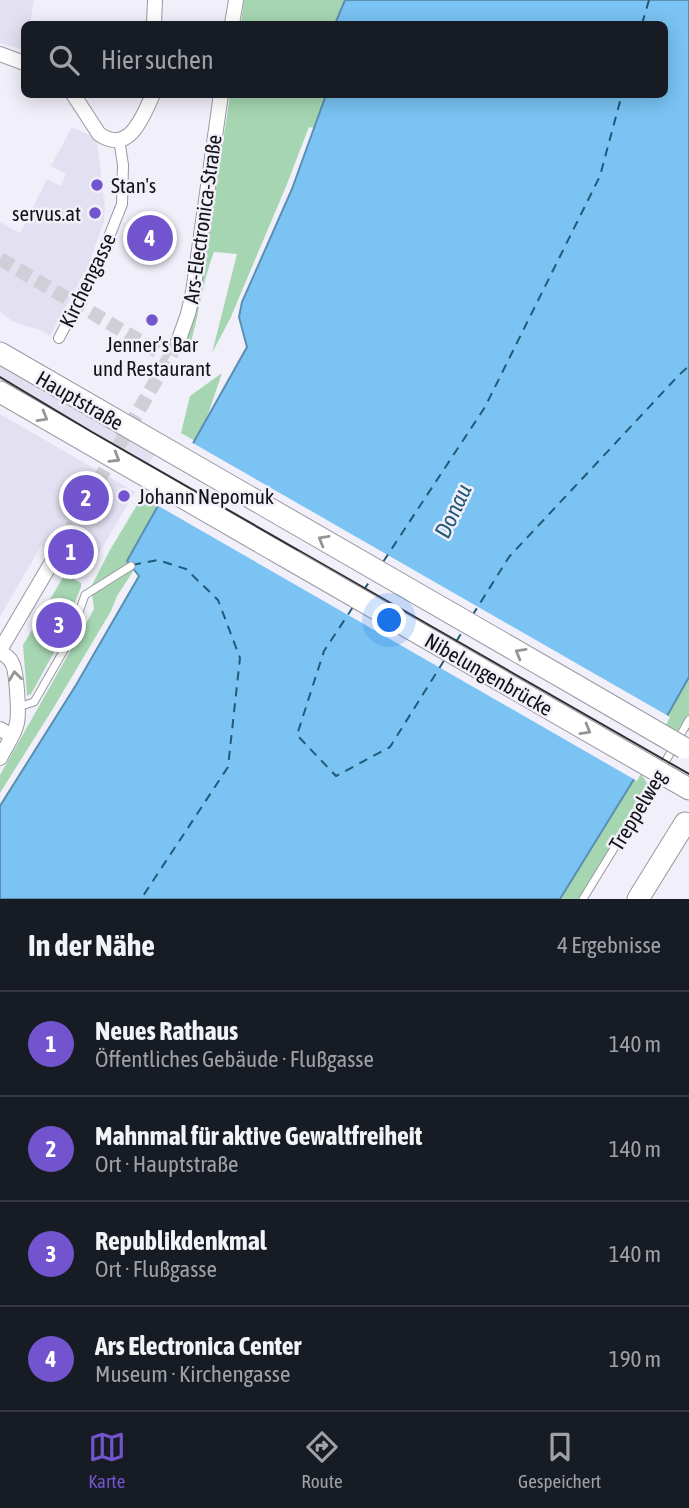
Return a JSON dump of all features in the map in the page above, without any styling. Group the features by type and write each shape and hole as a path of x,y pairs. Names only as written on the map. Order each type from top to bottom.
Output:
{"main road":[{"name":"Hauptstraße","path":"0,353 160,446"},
{"name":"Hauptstraße","path":"0,392 144,475"},
{"name":"Nibelungenbrücke","path":"160,446 687,749"},
{"name":"Nibelungenbrücke","path":"144,475 689,789"},
{"path":"638,899 685,823"}],"street":[{"path":"154,21 155,0"},
{"path":"232,21 236,0"},
{"path":"0,54 21,61"},
{"path":"76,98 99,134 105,138 119,139 127,137 135,130 151,98"},
{"name":"Ars-Electronica-Straße","path":"178,342 193,292 220,98"},
{"name":"Kirchengasse","path":"59,338 99,262 122,204 123,165 119,139"},
{"path":"0,758 6,732 17,721 18,707 14,667 0,651 55,555"}],"lane":[{"path":"18,707 34,702 68,643 85,595 131,566"},
{"name":"Treppelweg","path":"583,899 689,720"}],"shaded area":[{"path":"0,0 34,0 30,21 21,21 21,49 0,43"},
{"path":"72,127 97,139 105,208 104,222 88,266 50,336 38,329 12,321 0,312 0,222 20,233 47,179 60,186 66,174 51,166"},
{"path":"0,366 155,454 148,466 0,381"},
{"path":"0,414 135,492 86,575 69,566 71,562 41,546 0,617"}],"green space":[{"path":"244,0 345,0 336,21 241,21"},
{"path":"230,98 325,98 314,128 309,127 230,319 212,353 237,254 214,252 190,346 185,344 200,293"},
{"path":"222,373 207,417 195,441 181,433 190,396"},
{"path":"146,490 159,503 127,560 134,570 0,793 0,775 94,609 91,587"},
{"path":"65,574 81,583 81,587 57,647 31,694 27,696 23,645"},
{"path":"689,677 689,731 662,725"},
{"path":"639,771 647,783 579,899 560,899"}],"water":[{"name":"Donau","path":"345,0 689,0 689,677 639,771 560,899 0,899 0,806 76,685 139,576 127,561 247,347 239,317 242,302 292,189 325,98 668,98 668,21 336,21"}],"pier":[{"path":"191,442 670,717 637,781 155,504"}],"ferry route":[{"path":"643,21 649,0"},
{"path":"383,562 485,407 600,176 621,98"},
{"path":"472,616 509,557 689,366"},
{"path":"132,565 158,560 186,569 218,600 240,658 228,767 141,899"},
{"path":"363,591 372,578"},
{"path":"353,607 324,651 297,735 336,776 390,747 445,659"},
{"path":"456,642 462,632"}],"tunnel":[{"path":"0,259 169,358"},
{"path":"56,555 178,342"}],"tram line":[{"path":"0,377 689,774"}],"place":[{"name":"Stan's","path":"97,185"},
{"name":"servus.at","path":"95,213"},
{"name":"Ars Electronica Center","path":"150,238"},
{"name":"Jenner’s Bar und Restaurant","path":"152,320"},
{"name":"Johann Nepomuk","path":"124,496"},
{"name":"Mahnmal für aktive Gewaltfreiheit","path":"86,498"},
{"name":"Neues Rathaus","path":"71,552"},
{"name":"Republikdenkmal","path":"59,625"}]}
